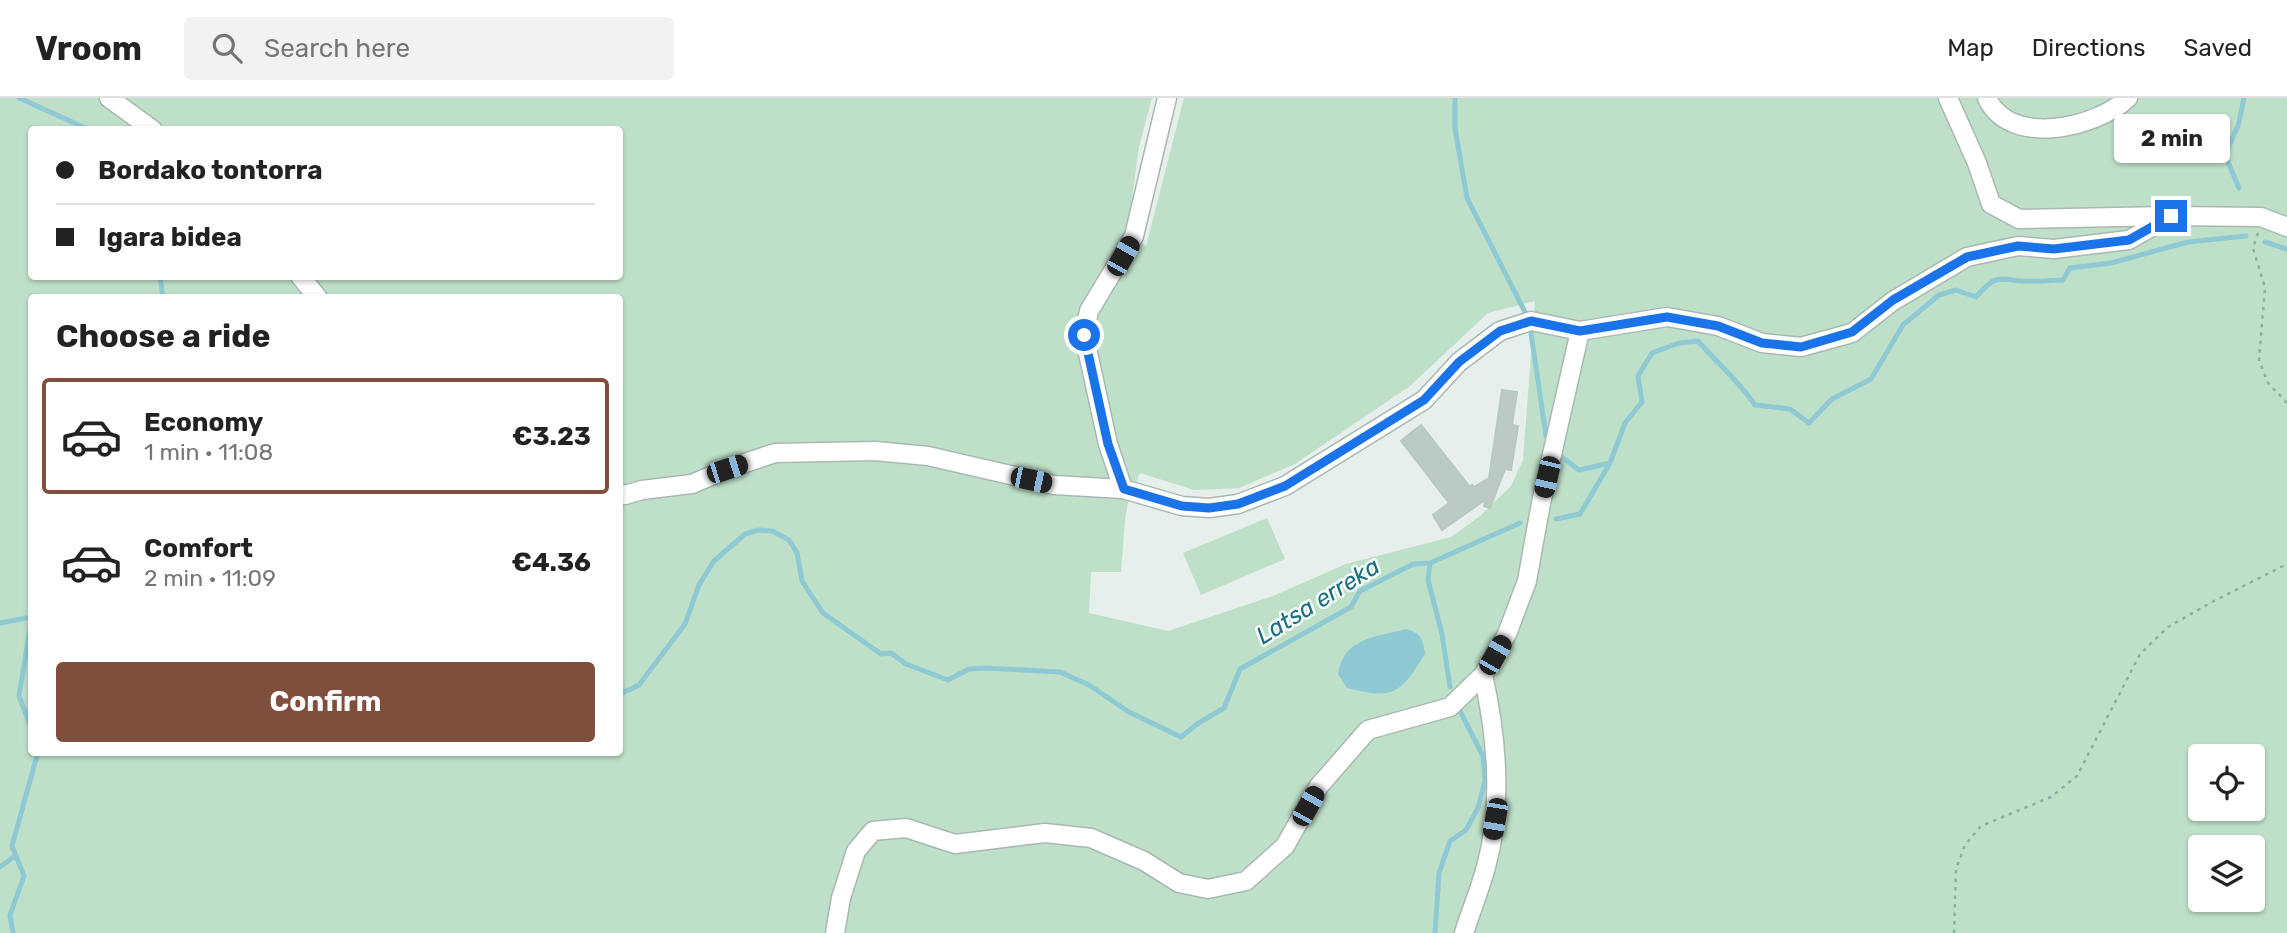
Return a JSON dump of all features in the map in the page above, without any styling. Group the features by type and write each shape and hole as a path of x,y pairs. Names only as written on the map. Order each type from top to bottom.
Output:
{"street":[{"path":"109,98 148,126"},
{"path":"1124,489 1108,444 1084,335 1089,311 1134,236 1167,98"},
{"path":"1948,98 1977,163 1991,204 2019,219 2260,217 2280,224"},
{"path":"1987,98 1991,106 2011,123 2039,129 2073,125 2103,116 2128,98"},
{"path":"623,494 692,484 775,453 875,451 928,456 1054,485 1124,489 1182,506 1209,508 1238,504 1285,486 1424,400 1459,362 1500,331 1531,321 1580,331 1667,317 1718,326 1762,343 1801,347 1852,332 1893,300 1967,257 2018,246 2054,249 2129,240 2171,216"},
{"path":"303,280 315,294"},
{"path":"835,933 841,898 856,851 873,831 906,828 955,844 1045,833 1091,838 1144,861 1179,883 1208,889 1246,881 1285,846 1320,786 1368,730 1450,707 1483,675 1507,634 1527,581 1541,503 1580,331"},
{"path":"1464,933 1487,865 1495,819 1496,755 1493,719 1483,675"}],"path":[{"path":"2280,224 2258,232 2253,247 2265,288 2259,360 2268,383 2287,403"},
{"path":"1954,933 1955,869 1965,845 1981,826 2051,797 2077,776 2140,653 2168,627 2287,564"}],"green space":[{"path":"0,98 1152,98 1139,147 1127,234 1146,246 1184,98 2287,98 2287,933 0,933","holes":["1535,301 1523,460 1511,486 1480,516 1451,537 1346,564 1273,596 1168,631 1089,613 1091,572 1121,572 1128,503 1140,473 1194,490 1239,488 1295,464 1410,386 1488,313"]},
{"path":"1267,518 1285,559 1201,595 1183,553"}],"water":[{"path":"1406,629 1420,637 1425,654 1402,685 1386,693 1347,688 1338,674 1347,652 1373,637"}],"building":[{"path":"1502,390 1517,392 1512,425 1518,426 1511,470 1505,469 1490,508 1484,506 1485,500 1442,530 1433,515 1449,503 1401,441 1421,425 1470,487 1474,487 1489,478"}],"waterway":[{"name":"Latsa erreka","path":"19,98 81,126"},
{"path":"1455,98 1455,128 1467,198 1525,312"},
{"path":"2239,188 2225,155 2238,126 2244,98"},
{"name":"Latsa erreka","path":"1556,519 1580,514 1610,463 1625,423 1642,402 1638,376 1652,353 1679,343 1698,341 1755,405 1790,409 1809,423 1832,399 1871,379 1903,325 1939,295 1956,290 1976,297 1997,280 2063,280 2070,268 2111,263 2188,242 2246,236"},
{"name":"Latsa erreka","path":"2265,242 2287,249"},
{"name":"Latsa erreka","path":"161,280 162,294"},
{"path":"1531,333 1546,436"},
{"path":"1562,457 1579,470 1610,463"},
{"name":"Latsa erreka","path":"623,693 639,685 685,624 699,585 714,561 745,534 759,530 772,531 789,540 797,553 802,581 823,613 881,654 891,653 906,664 948,680 969,669 1060,672 1089,685 1129,712 1181,737 1224,708 1240,669 1351,607 1360,591 1413,564 1430,563 1520,523"},
{"path":"1430,563 1428,580 1442,634 1450,687"},
{"path":"0,623 28,618"},
{"path":"28,641 19,696 28,720"},
{"path":"1435,933 1439,873 1450,841 1466,830 1478,808 1485,780 1483,756 1459,709"},
{"path":"13,933 10,915 24,876 12,846 37,756"},
{"path":"0,867 15,856"}],"route":[{"path":"1084,335 1108,444 1124,489 1182,506 1209,508 1238,504 1285,486 1424,400 1459,362 1500,331 1531,321 1580,331 1667,317 1718,326 1762,343 1801,347 1852,332 1893,300 1967,257 2018,246 2054,249 2129,240 2171,216"}]}
